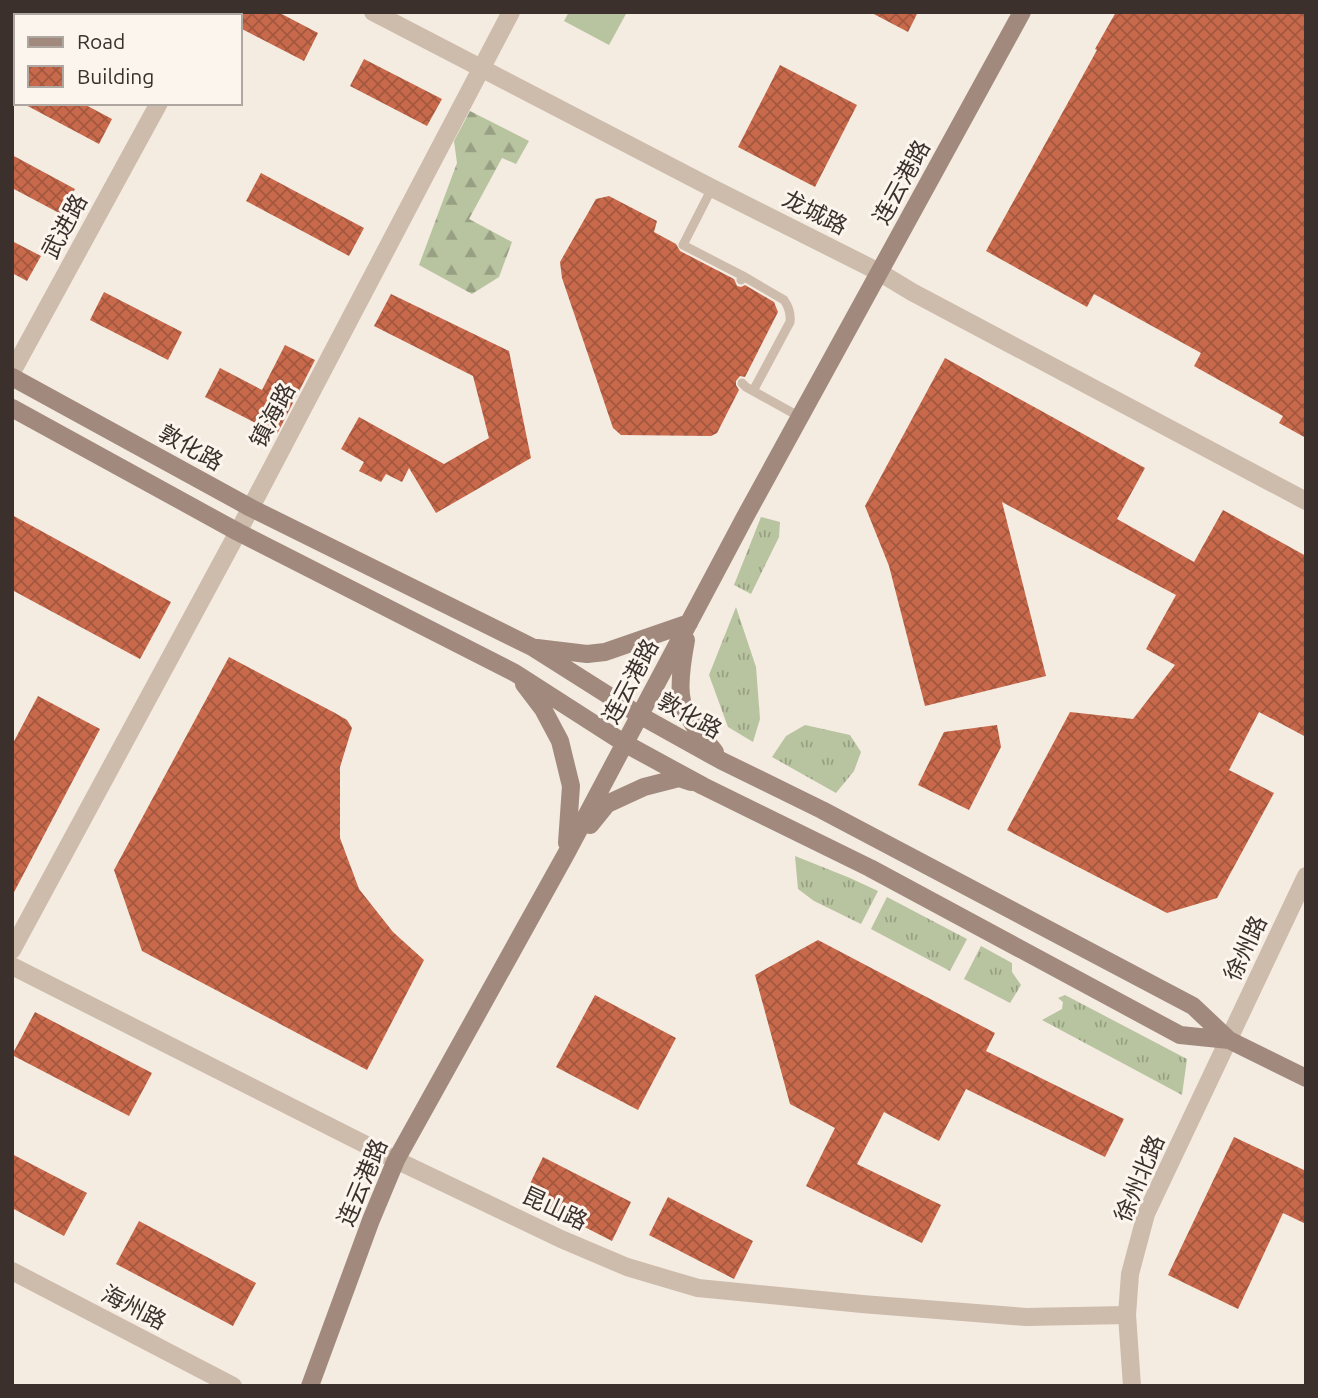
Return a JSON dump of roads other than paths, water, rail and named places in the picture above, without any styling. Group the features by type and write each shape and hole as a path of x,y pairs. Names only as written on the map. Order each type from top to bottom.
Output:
{"main road":[{"name":"连云港路","path":"310,1386 396,1160 566,855 800,417 1022,12"},
{"name":"敦化路","path":"12,374 251,508 532,647 640,716 722,761 822,810 1193,1006 1229,1040 1306,1077"},
{"name":"敦化路","path":"12,408 238,532 515,673 624,743 703,786 870,869 1180,1035 1229,1040"},
{"path":"532,647 587,654 605,652 689,623"},
{"path":"689,623 681,663 682,701 695,726 722,761"},
{"path":"515,673 543,709 560,741 571,786 566,855"},
{"path":"566,855 607,804 644,787 679,778 703,786"}],"street":[{"name":"龙城路","path":"373,12 880,272 923,298 1306,501"},
{"name":"镇海路","path":"12,950 251,508 511,12"},
{"name":"武进路","path":"12,374 158,105"},
{"name":"徐州路","path":"1229,1040 1306,876"},
{"name":"昆山路","path":"12,967 396,1160 561,1239 627,1267 698,1287 862,1304 1026,1317 1128,1315"},
{"name":"徐州北路","path":"1132,1386 1128,1315 1130,1274 1146,1214 1229,1040"},
{"name":"海州路","path":"12,1271 233,1386"}],"lane":[{"path":"712,188 683,245 784,300 791,314 790,322 753,391"},
{"path":"742,383 800,417"}]}
